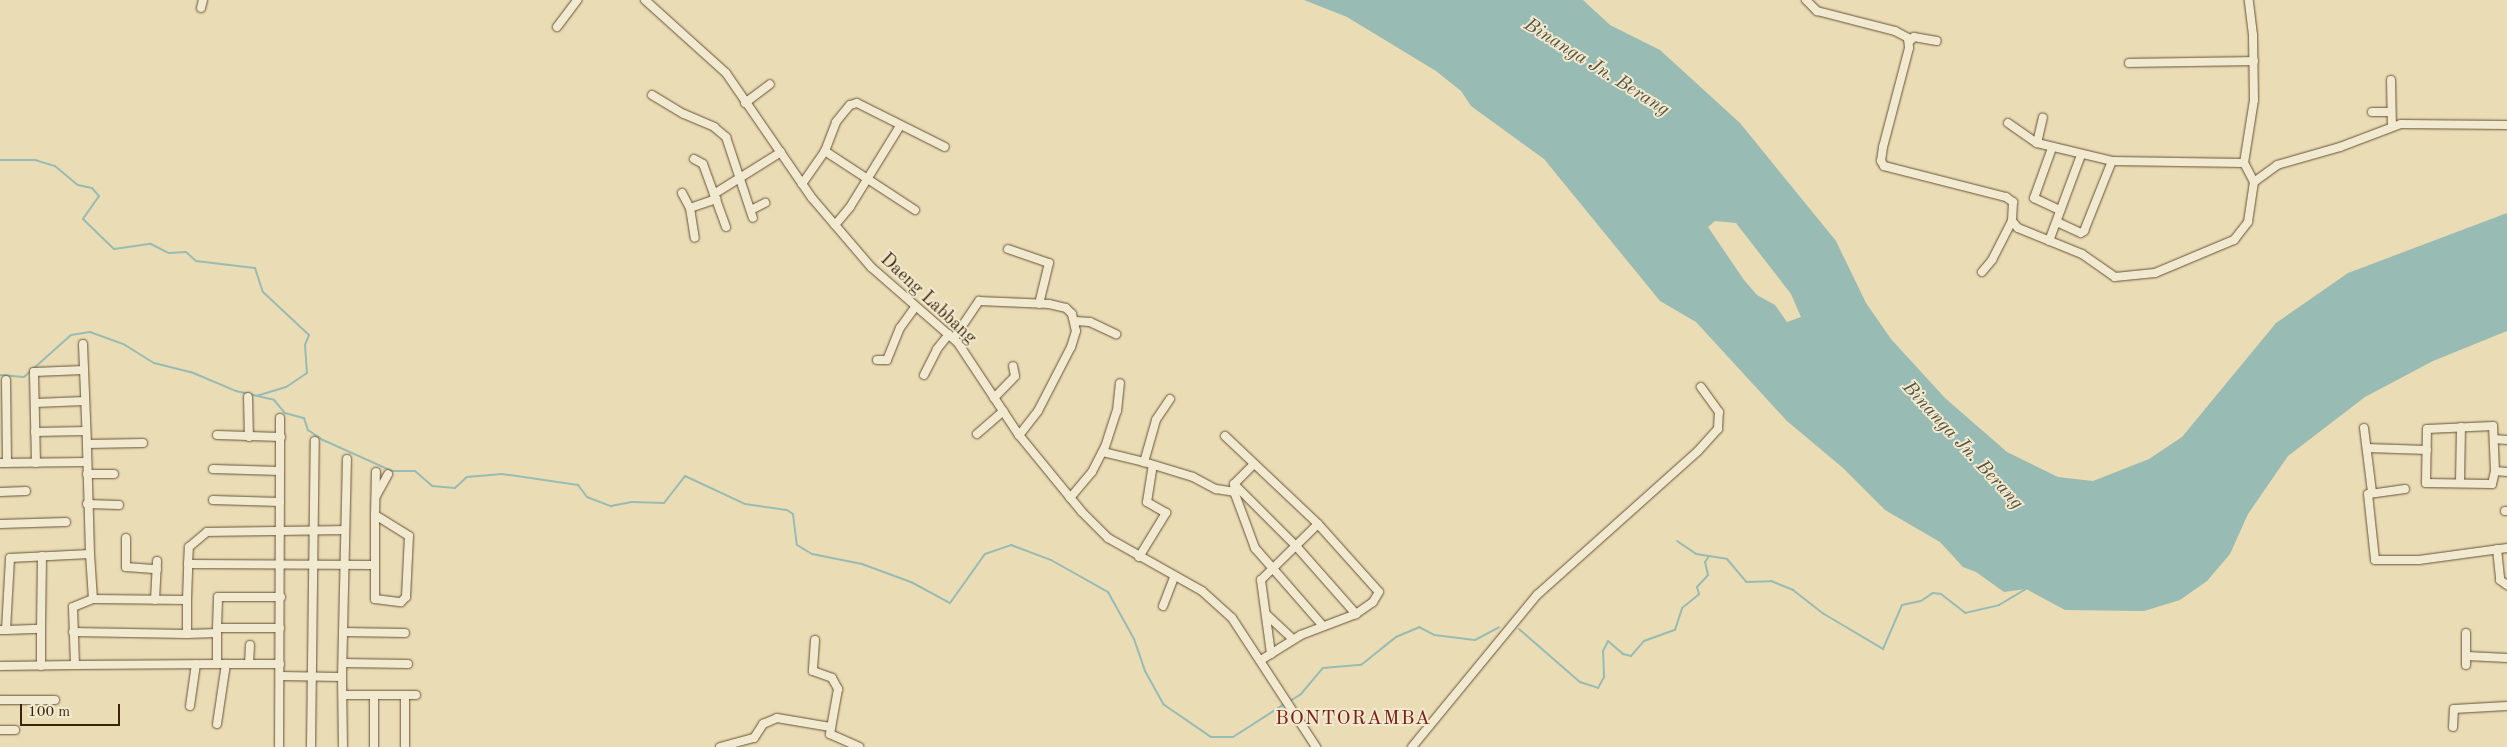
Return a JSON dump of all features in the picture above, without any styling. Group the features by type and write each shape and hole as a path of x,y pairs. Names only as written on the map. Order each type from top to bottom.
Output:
{"street":[{"path":"557,27 577,0"},
{"name":"Daeng Labbang","path":"645,0 716,64 781,152 802,184 884,281 952,336 970,357 1019,435 1070,498 1108,538 1174,577 1202,591 1220,606 1290,702 1316,747"},
{"path":"1806,0 1817,11 1895,31 1906,36 1909,42"},
{"path":"2012,221 2018,228 2082,254 2115,277 2155,273 2216,249 2240,236 2248,222 2254,182 2244,163 2252,118 2254,61 2249,0"},
{"path":"1937,40 1914,37 1909,42 1882,164 2006,197 2014,204 2012,221 1992,260 1982,272"},
{"path":"2129,63 2254,61"},
{"path":"2391,80 2392,126"},
{"path":"745,103 770,84"},
{"path":"652,95 721,131 730,148 752,214 766,203"},
{"path":"802,184 825,151 836,122 854,103 945,147"},
{"path":"2372,112 2391,112"},
{"path":"2037,143 2043,118"},
{"path":"2254,182 2277,165 2340,147 2392,126 2422,122 2472,127 2507,124"},
{"path":"2008,124 2037,143 2112,161 2244,163"},
{"path":"835,225 868,178 900,126"},
{"path":"2052,148 2034,198 2060,210"},
{"path":"825,151 915,210"},
{"path":"690,208 715,196 781,152"},
{"path":"2049,241 2081,155"},
{"path":"694,159 703,164 726,227"},
{"path":"2057,222 2081,233 2084,231 2112,161"},
{"path":"682,193 690,208 695,238"},
{"path":"1008,248 1049,263 1039,304"},
{"path":"924,375 937,349 952,336 980,300 1066,308 1075,320 1076,331 1071,347 1038,411 1019,435"},
{"path":"877,360 886,360 900,328 916,307"},
{"path":"1075,320 1090,322 1116,334"},
{"path":"83,344 87,462 86,504 93,599"},
{"path":"994,398 1015,376 1014,366"},
{"path":"36,462 34,372 84,370"},
{"path":"6,380 4,463 87,462"},
{"path":"1070,498 1092,472 1103,452 1117,411 1120,383"},
{"path":"1412,747 1537,595 1718,429 1719,412 1701,387"},
{"path":"248,397 249,438"},
{"path":"1144,462 1156,420 1170,399"},
{"path":"35,403 85,401"},
{"path":"977,434 1003,411"},
{"path":"279,747 280,418"},
{"path":"2493,426 2494,439 2494,484 2426,483 2427,429 2493,426"},
{"path":"2460,483 2462,427"},
{"path":"2364,428 2372,492"},
{"path":"36,432 86,431"},
{"path":"217,435 249,438 280,437"},
{"path":"1225,436 1318,524 1379,592 1373,602 1356,614 1293,639 1261,660"},
{"path":"2494,439 2507,440"},
{"path":"311,747 315,441"},
{"path":"86,444 142,443"},
{"path":"2367,448 2426,450"},
{"path":"1103,452 1234,488 1296,546 1356,614"},
{"path":"342,747 347,459"},
{"path":"1234,488 1254,464"},
{"path":"1139,557 1166,513 1147,502 1153,466"},
{"path":"213,469 280,471"},
{"path":"2495,471 2507,472"},
{"path":"375,515 409,536 403,601 376,601 373,565 376,472"},
{"path":"87,474 114,474"},
{"path":"374,499 388,474"},
{"path":"1234,488 1256,548 1272,570 1323,626"},
{"path":"2405,489 2372,492 2368,496 2376,560 2419,560 2507,548"},
{"path":"0,492 26,491"},
{"path":"213,500 280,502"},
{"path":"86,504 119,505"},
{"path":"0,524 66,522"},
{"path":"1271,654 1267,614 1260,584 1318,524"},
{"path":"187,634 189,547 207,532 314,533 345,530"},
{"path":"126,538 126,567 157,565 155,600"},
{"path":"2497,549 2500,580 2507,585"},
{"path":"0,558 90,554"},
{"path":"41,666 42,556"},
{"path":"10,558 3,630 41,629"},
{"path":"188,564 373,565"},
{"path":"1162,606 1174,577"},
{"path":"217,664 218,597 280,597"},
{"path":"74,665 73,605 93,599 187,600"},
{"path":"1267,614 1293,639"},
{"path":"74,632 187,634 280,628"},
{"path":"343,632 405,633"},
{"path":"2466,633 2466,665"},
{"path":"815,640 814,671 832,678 838,689 830,727 831,736 859,747"},
{"path":"249,664 250,645"},
{"path":"2467,656 2507,658"},
{"path":"343,663 408,664"},
{"path":"190,706 196,664"},
{"path":"217,724 226,664"},
{"path":"0,666 280,664"},
{"path":"280,676 342,677"},
{"path":"343,695 416,695"},
{"path":"374,695 374,747"},
{"path":"405,695 405,747"},
{"path":"0,700 55,700"},
{"path":"2453,727 2454,709 2507,706"},
{"path":"720,747 754,738 763,724 777,718 830,727"},
{"path":"0,730 15,730"}],"water":[{"name":"Binanga Jn. Berang","path":"1304,0 1583,0 1610,25 1660,50 1740,123 1836,241 1866,303 1891,339 1945,398 2007,452 2058,477 2093,481 2149,459 2182,437 2276,323 2348,273 2507,213 2507,331 2433,361 2365,397 2288,456 2248,514 2230,554 2207,581 2180,600 2144,611 2065,610 2026,589 2004,592 1976,572 1963,567 1940,542 1885,510 1843,468 1787,421 1696,322 1660,301 1544,159 1471,106 1461,91 1436,71 1347,17","holes":["1715,221 1736,223 1791,294 1801,317 1787,322 1775,305 1757,295 1744,280 1708,227"]}],"waterway":[{"path":"0,160 35,160 55,166 78,185 92,188 99,196 83,219 114,249 151,244 169,253 186,252 196,261 255,268 263,292 309,335 305,345 307,373 286,387 256,396"},
{"path":"0,375 24,377 71,335 90,332 125,345 154,363 191,372 236,391 274,400 285,413 304,418 308,430 323,440 392,471 415,471 432,486 455,488 467,477 502,474 578,485 587,497 611,506 632,502 664,503 685,476 745,504 787,510 793,514 797,545 812,554 862,564 911,582 950,603 985,554 1011,545 1051,560 1108,592 1134,639 1145,671 1163,704 1211,737 1233,737 1286,703"},
{"path":"1677,541 1696,554 1727,559 1746,582 1771,581 1793,590 1824,614 1883,649 1902,605 1921,601 1933,593 1941,594 1965,613 1999,605 2026,589"},
{"path":"1519,629 1580,682 1598,688 1604,677 1603,651 1608,641 1623,654 1631,656 1644,641 1675,630 1682,608 1699,594 1697,587 1708,575 1705,562 1709,556"},
{"path":"1290,701 1301,694 1323,668 1361,665 1396,637 1419,627 1434,635 1475,640 1499,627"}],"district":[{"name":"BONTORAMBA","path":"1353,719"}]}
